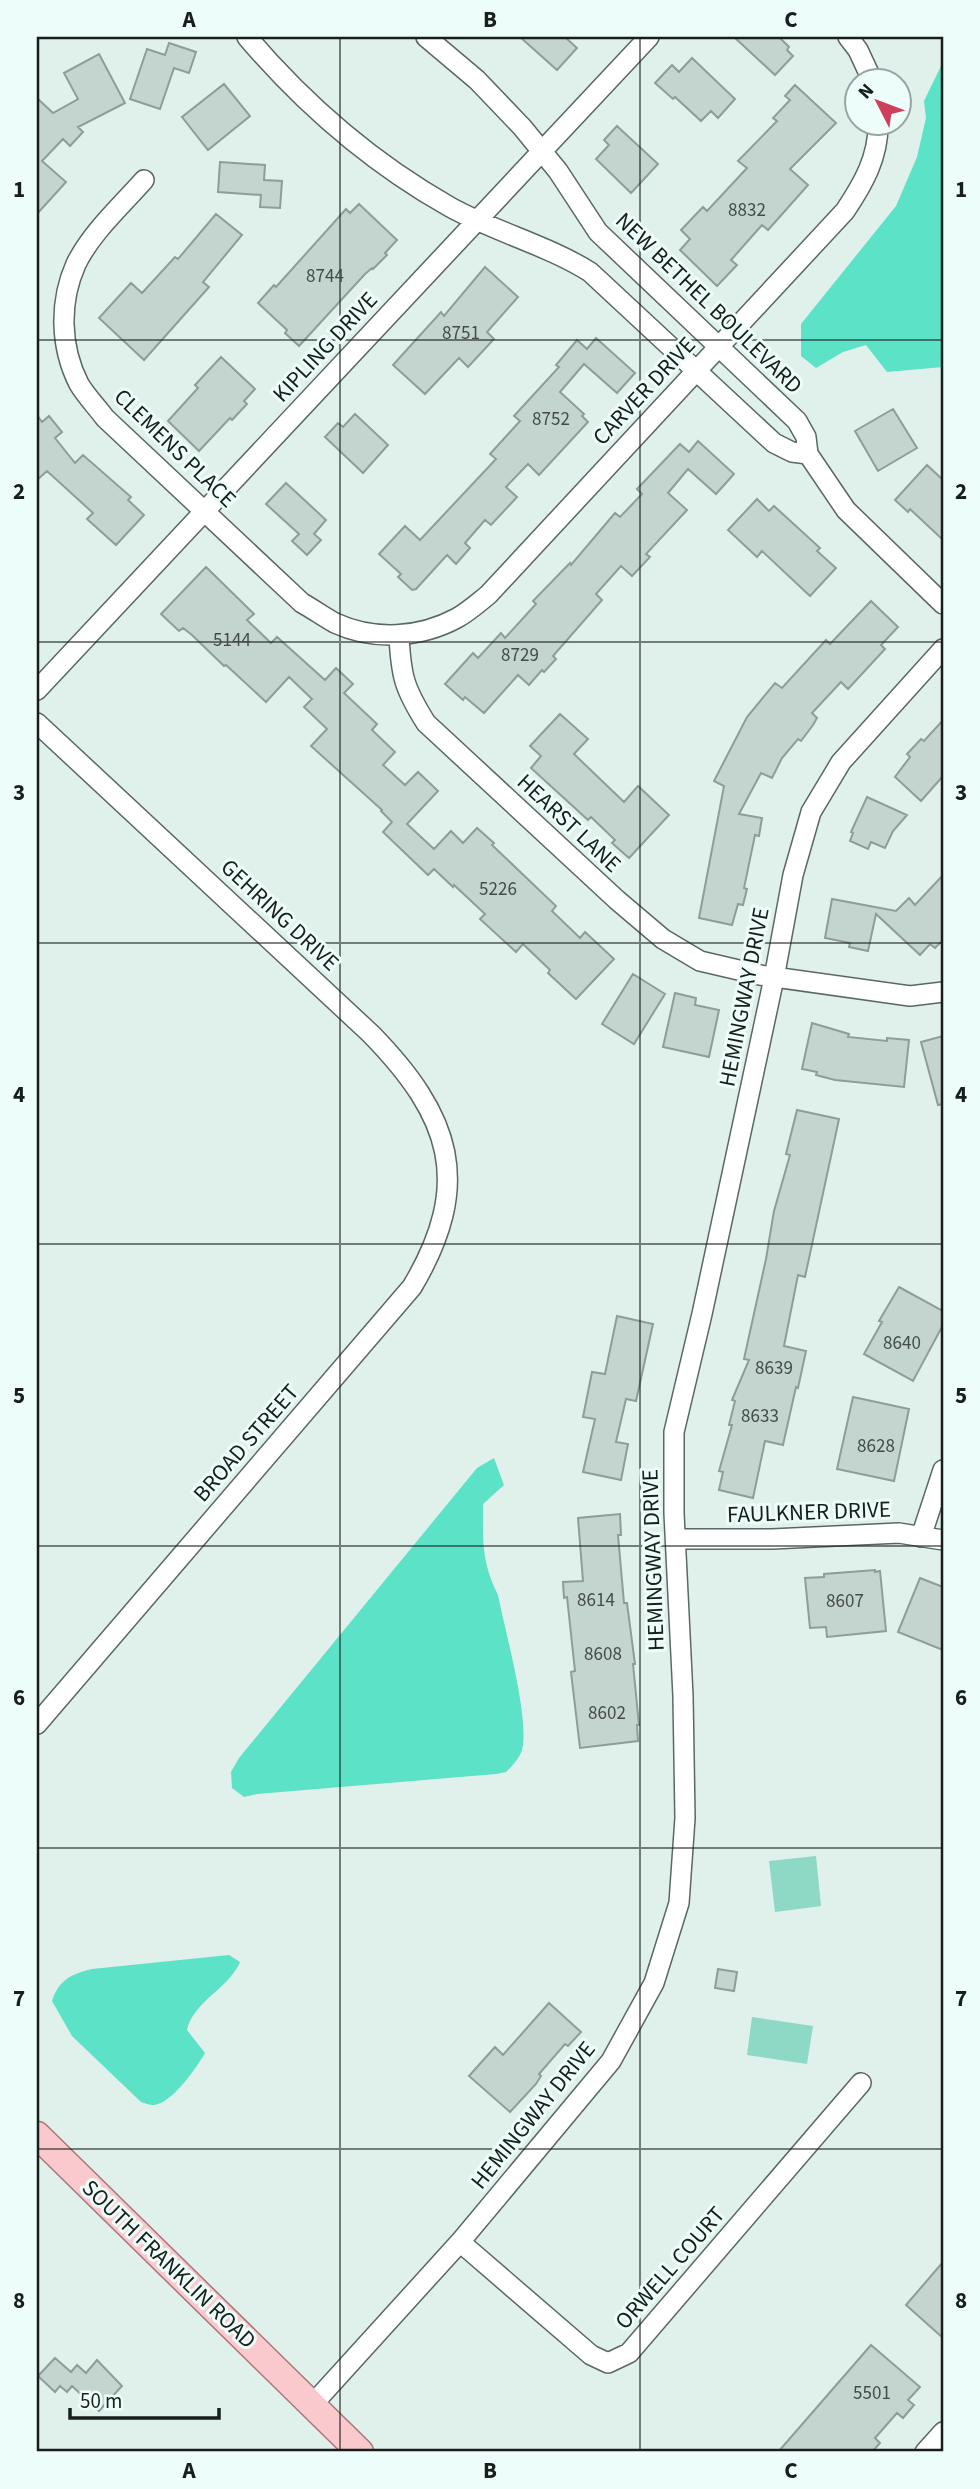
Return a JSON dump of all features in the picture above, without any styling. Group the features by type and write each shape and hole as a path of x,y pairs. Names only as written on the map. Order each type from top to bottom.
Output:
{"main road":[{"name":"SOUTH FRANKLIN ROAD","path":"37,2136 360,2452"}],"street":[{"path":"247,37 307,103 370,155 450,207 573,261 590,272 774,443 792,452 808,454"},
{"name":"NEW BETHEL BOULEVARD","path":"426,37 477,80 522,127 558,172 598,232 797,421 806,437 808,454 846,510 943,604"},
{"name":"KIPLING DRIVE","path":"37,690 649,37"},
{"path":"848,37 865,66"},
{"name":"CARVER DRIVE","path":"399,636 429,630 458,618 488,595 845,211 870,169 877,136"},
{"name":"CLEMENS PLACE","path":"144,180 96,235 77,263 66,295 63,324 67,354 80,385 105,418 302,603 336,623 367,633 399,636"},
{"path":"590,272 613,247"},
{"name":"HEARST LANE","path":"399,636 401,671 410,698 426,723 617,900 663,939 700,961 774,978 910,996 943,992"},
{"name":"HEMINGWAY DRIVE","path":"312,2405 460,2242 611,2061 654,1983 678,1903 685,1818 684,1696 674,1432 774,978 793,875 811,812 841,762 943,649"},
{"name":"GEHRING DRIVE","path":"37,723 402,1065 432,1112 443,1140 448,1171"},
{"name":"BROAD STREET","path":"37,1724 412,1287 429,1258 439,1229 448,1171"},
{"path":"921,1537 943,1470"},
{"name":"FAULKNER DRIVE","path":"676,1539 772,1539 899,1533 943,1540"},
{"name":"ORWELL COURT","path":"460,2242 591,2355 608,2363 629,2353 861,2083"},
{"path":"925,2452 943,2432"}],"shaded area":[{"path":"943,62 943,367 887,372 866,345 843,352 816,368 801,356 801,324 896,206 917,157 926,118 924,101"},
{"path":"494,1458 504,1485 483,1504 483,1540 520,1697 524,1736 522,1750 515,1762 506,1772 496,1774 244,1797 232,1788 231,1772 239,1758 477,1468"},
{"path":"816,1856 821,1906 775,1912 769,1861"},
{"path":"229,1955 240,1962 235,1971 196,2011 187,2030 205,2053 183,2084 160,2103 152,2105 141,2102 72,2036 52,2001 58,1988 67,1979 92,1969"},
{"path":"752,2017 813,2026 807,2064 747,2055"}],"building":[{"path":"520,37 565,37 577,48 557,70"},
{"path":"734,37 779,37 789,47 787,50 793,56 775,75"},
{"path":"169,43 196,52 189,73 174,68 160,109 130,99 147,49 165,55"},
{"path":"99,54 125,103 78,127 83,132 70,146 63,139 42,161 66,182 37,214 37,98 53,113 78,99 64,73"},
{"path":"692,58 735,99 718,118 711,111 701,121 655,83 672,65 679,72"},
{"path":"224,84 250,116 208,150 182,117"},
{"path":"795,85 836,123 790,169 808,185 768,230 762,225 731,260 737,265 717,286 680,250 690,239 681,230 703,207 707,211 747,168 738,161 777,121 773,118 790,100 785,96"},
{"path":"617,126 658,164 631,193 596,159 609,145 604,140"},
{"path":"220,162 265,165 264,180 282,181 280,208 260,207 261,195 218,192"},
{"path":"359,204 397,240 385,253 387,255 365,274 299,346 285,333 287,330 258,303 274,285 276,287 346,209 350,213"},
{"path":"216,214 242,235 203,282 209,287 144,360 99,318 131,283 142,293 175,257 178,259"},
{"path":"485,267 518,297 487,332 494,339 468,367 459,358 425,394 393,365 441,312 444,316"},
{"path":"596,338 635,373 617,393 584,364 560,392 584,414 582,416 588,422 539,475 528,464 506,487 517,497 491,525 485,520 465,543 470,548 456,564 447,555 416,589 412,590 398,577 401,574 379,554 405,526 420,540 496,459 490,454 520,421 514,416 559,367 556,365 577,340 587,349"},
{"path":"221,357 255,389 244,401 247,404 199,451 168,421 198,388 195,385"},
{"path":"893,409 917,448 878,471 855,431"},
{"path":"355,414 388,445 363,473 325,437 338,423 343,427"},
{"path":"37,415 42,422 49,416 62,432 55,438 75,463 83,455 131,497 128,500 144,515 116,545 87,519 93,513 47,471 37,480"},
{"path":"698,441 734,474 716,494 688,469 668,493 687,510 646,554 650,557 632,576 621,566 596,594 602,600 553,656 556,659 544,672 542,670 529,685 518,675 484,713 445,684 473,653 478,658 501,633 505,638 536,604 533,601 570,563 571,565 615,513 620,517 642,494 637,489 680,444 689,452"},
{"path":"927,465 943,480 943,540 910,509 908,512 895,500"},
{"path":"286,483 326,520 314,534 321,540 307,555 292,541 299,534 266,504"},
{"path":"757,499 769,511 774,506 820,548 817,551 836,568 810,596 762,551 757,557 728,530"},
{"path":"206,567 254,614 247,620 271,643 277,637 325,680 336,668 353,684 344,693 377,724 372,730 395,752 383,765 405,785 418,772 438,791 407,824 434,849 451,831 463,843 477,828 556,906 552,911 580,938 585,932 614,959 576,999 548,973 550,970 523,944 516,952 480,919 485,914 454,885 453,887 434,869 428,875 383,832 392,822 382,810 311,746 327,729 304,707 312,699 289,677 266,702 192,635 183,628 179,631 161,614"},
{"path":"871,601 898,627 881,645 885,649 848,689 841,682 812,713 817,718 813,725 801,741 798,739 782,758 772,778 761,773 739,814 762,818 759,836 755,835 743,905 738,904 732,925 699,918 724,786 714,781 747,717 775,683 782,688 826,640 830,644"},
{"path":"560,714 588,739 574,754 624,802 638,786 669,815 629,858 612,843 615,840 591,817 588,820 531,768 541,756 530,746"},
{"path":"943,720 943,776 921,801 895,777 910,757 907,754 921,739 924,741"},
{"path":"867,797 907,815 893,831 885,848 871,842 868,849 850,841 851,832"},
{"path":"943,875 943,940 935,948 930,944 920,955 876,914 868,951 849,947 850,943 825,938 832,899 896,911 909,898 915,905"},
{"path":"633,974 665,994 634,1044 602,1024"},
{"path":"675,993 696,998 695,1005 719,1010 709,1057 663,1047"},
{"path":"812,1023 849,1034 848,1037 909,1040 904,1087 835,1080 802,1069"},
{"path":"943,1036 943,1104 938,1105 921,1042"},
{"path":"797,1110 839,1119 805,1277 798,1275 784,1346 806,1351 798,1388 796,1387 783,1445 765,1441 753,1498 719,1490 723,1472 719,1471 732,1425 729,1425 735,1401 732,1400 749,1360 744,1359 774,1211 790,1155 786,1154"},
{"path":"899,1287 943,1311 943,1325 913,1381 864,1354"},
{"path":"617,1316 653,1324 636,1401 626,1399 616,1442 628,1444 621,1480 583,1472 595,1419 583,1417 592,1372 605,1374"},
{"path":"853,1397 909,1409 894,1481 837,1469"},
{"path":"620,1514 621,1535 618,1535 624,1603 627,1603 635,1664 638,1741 580,1748 571,1672 575,1671 563,1582 583,1581 578,1518"},
{"path":"880,1571 886,1631 827,1637 826,1627 810,1628 805,1578"},
{"path":"920,1578 943,1587 943,1650 898,1632"},
{"path":"718,1969 737,1972 734,1991 715,1988"},
{"path":"549,2003 581,2032 568,2046 565,2044 539,2074 541,2076 536,2084 510,2112 469,2076 495,2047 503,2055"},
{"path":"943,2262 943,2338 906,2305"},
{"path":"871,2345 920,2387 908,2400 914,2405 903,2418 897,2413 875,2438 880,2443 872,2452 778,2452"},
{"path":"55,2358 71,2372 77,2365 86,2373 97,2360 122,2386 99,2411 72,2386 67,2392 60,2386 55,2392 38,2376"}]}
